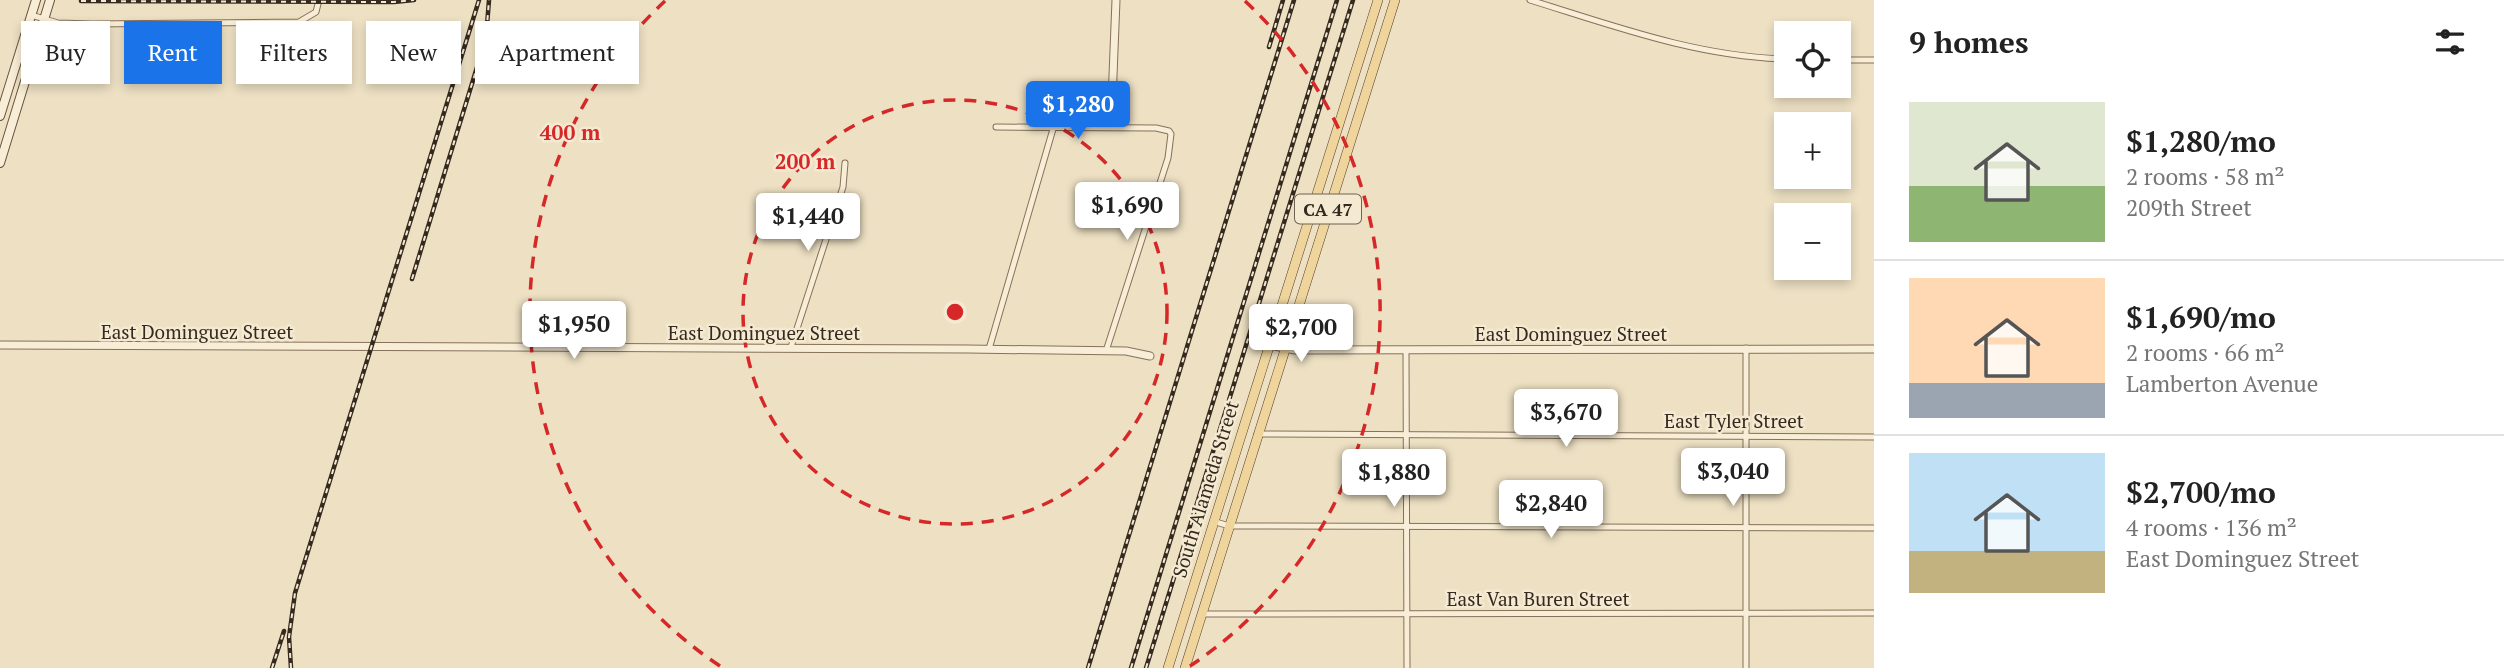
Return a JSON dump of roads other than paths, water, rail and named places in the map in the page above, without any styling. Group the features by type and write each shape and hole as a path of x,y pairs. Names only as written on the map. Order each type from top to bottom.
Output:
{"main road":[{"path":"0,116 36,0"},
{"path":"0,163 50,0"},
{"name":"South Alameda Street","path":"1168,668 1378,0"},
{"name":"South Alameda Street","path":"1185,668 1395,0"},
{"path":"1358,65 1373,69"}],"street":[{"path":"31,15 58,23 299,22 316,12 319,0"},
{"path":"1111,126 1115,0"},
{"path":"1530,0 1701,50 1774,59"},
{"path":"1851,60 1874,60"},
{"path":"996,127 1053,129 1111,126 1164,129 1171,134 1168,158 1106,351"},
{"path":"989,349 1053,129"},
{"path":"791,347 843,187 845,163"},
{"name":"East Dominguez Street","path":"0,345 791,347 1126,351 1150,356"},
{"name":"East Dominguez Street","path":"1269,345 1284,349 1874,349"},
{"path":"1746,348 1746,668"},
{"path":"1406,349 1407,668"},
{"name":"East Tyler Street","path":"1257,434 1874,437"},
{"path":"1213,521 1229,526 1874,528"},
{"name":"East Van Buren Street","path":"1202,614 1874,613"}],"railway":[{"path":"81,1 414,0"},
{"path":"291,668 289,637 295,593 479,0"},
{"path":"412,279 486,38 489,0"},
{"path":"1269,47 1283,0"},
{"path":"1088,668 1294,0"},
{"path":"1131,668 1337,0"},
{"path":"1146,668 1353,0"},
{"path":"272,668 284,631"}]}
